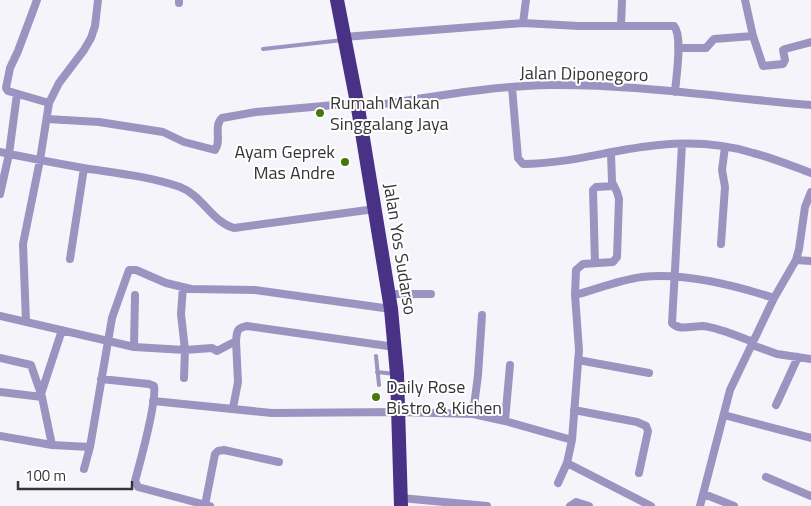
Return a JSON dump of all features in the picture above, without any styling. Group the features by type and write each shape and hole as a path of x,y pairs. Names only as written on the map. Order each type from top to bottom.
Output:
{"highway":[{"name":"Jalan Yos Sudarso","path":"337,0 357,105 391,309 397,374 401,502"}],"street":[{"path":"37,0 10,68 7,90 50,103"},
{"path":"26,321 23,244 50,103 58,83 91,38 95,26 98,0"},
{"path":"523,23 526,0"},
{"path":"621,25 622,0"},
{"path":"746,0 753,36 762,64 765,66 784,63 783,50 788,47 811,42"},
{"path":"344,38 523,23 579,26 674,26 677,31 678,48 675,92"},
{"path":"678,48 706,48 714,39 753,36"},
{"name":"Jalan Diponegoro","path":"47,119 100,122 163,132 184,142 215,150 217,146 218,123 222,118 265,111 357,105 512,87 582,86 675,92 811,105"},
{"path":"512,87 518,158 523,164 552,163 658,145 682,144 725,147 754,153 811,173"},
{"path":"0,194 9,154 17,94"},
{"path":"682,144 672,323 678,327 702,326 713,328 778,354 809,359 811,350"},
{"path":"721,244 725,187 722,170 725,147"},
{"path":"0,152 84,168 129,173 183,188 194,195 222,222 234,228 375,210"},
{"path":"558,483 567,463 572,440 579,342 575,273 578,267 583,264 613,262 617,256 619,200 618,192 614,186 611,153"},
{"path":"70,259 84,168"},
{"path":"596,263 593,190 614,186"},
{"path":"700,506 730,390 774,298 796,260 805,207 811,192"},
{"path":"796,260 811,261"},
{"path":"84,469 90,447 107,341 114,310 129,270 136,270 166,283 191,289 255,290 336,303 391,309"},
{"path":"575,295 642,277 674,277 728,284 774,298"},
{"path":"183,287 181,314 185,350 184,378"},
{"path":"388,294 431,294"},
{"path":"134,347 135,295"},
{"path":"473,414 482,315"},
{"path":"0,316 134,347 185,350 212,348 218,351 236,341"},
{"path":"233,408 238,382 236,333 247,326 395,347"},
{"path":"41,395 62,330"},
{"path":"776,405 798,357"},
{"path":"0,358 31,365 41,395 52,445"},
{"path":"578,360 650,373"},
{"path":"505,421 510,365"},
{"path":"101,379 151,385 154,389 136,484 140,489 207,505 218,451 224,450 279,462"},
{"path":"0,392 41,395"},
{"path":"153,401 272,413 398,412 473,414 572,440"},
{"path":"574,410 637,422 646,426 648,431 639,472"},
{"path":"724,415 811,438"},
{"path":"0,436 52,445 90,447"},
{"path":"567,463 651,506"},
{"path":"766,478 811,496"},
{"path":"704,494 734,506"},
{"path":"401,502 487,506"},
{"path":"570,506 576,502 589,506"}],"lane":[{"path":"263,50 344,38"},
{"path":"376,356 379,385"},
{"path":"377,372 397,374"}],"place":[{"name":"Rumah Makan Singgalang Jaya","path":"320,113"},
{"name":"Ayam Geprek Mas Andre","path":"345,162"},
{"name":"Daily Rose Bistro & Kichen","path":"376,397"}]}
